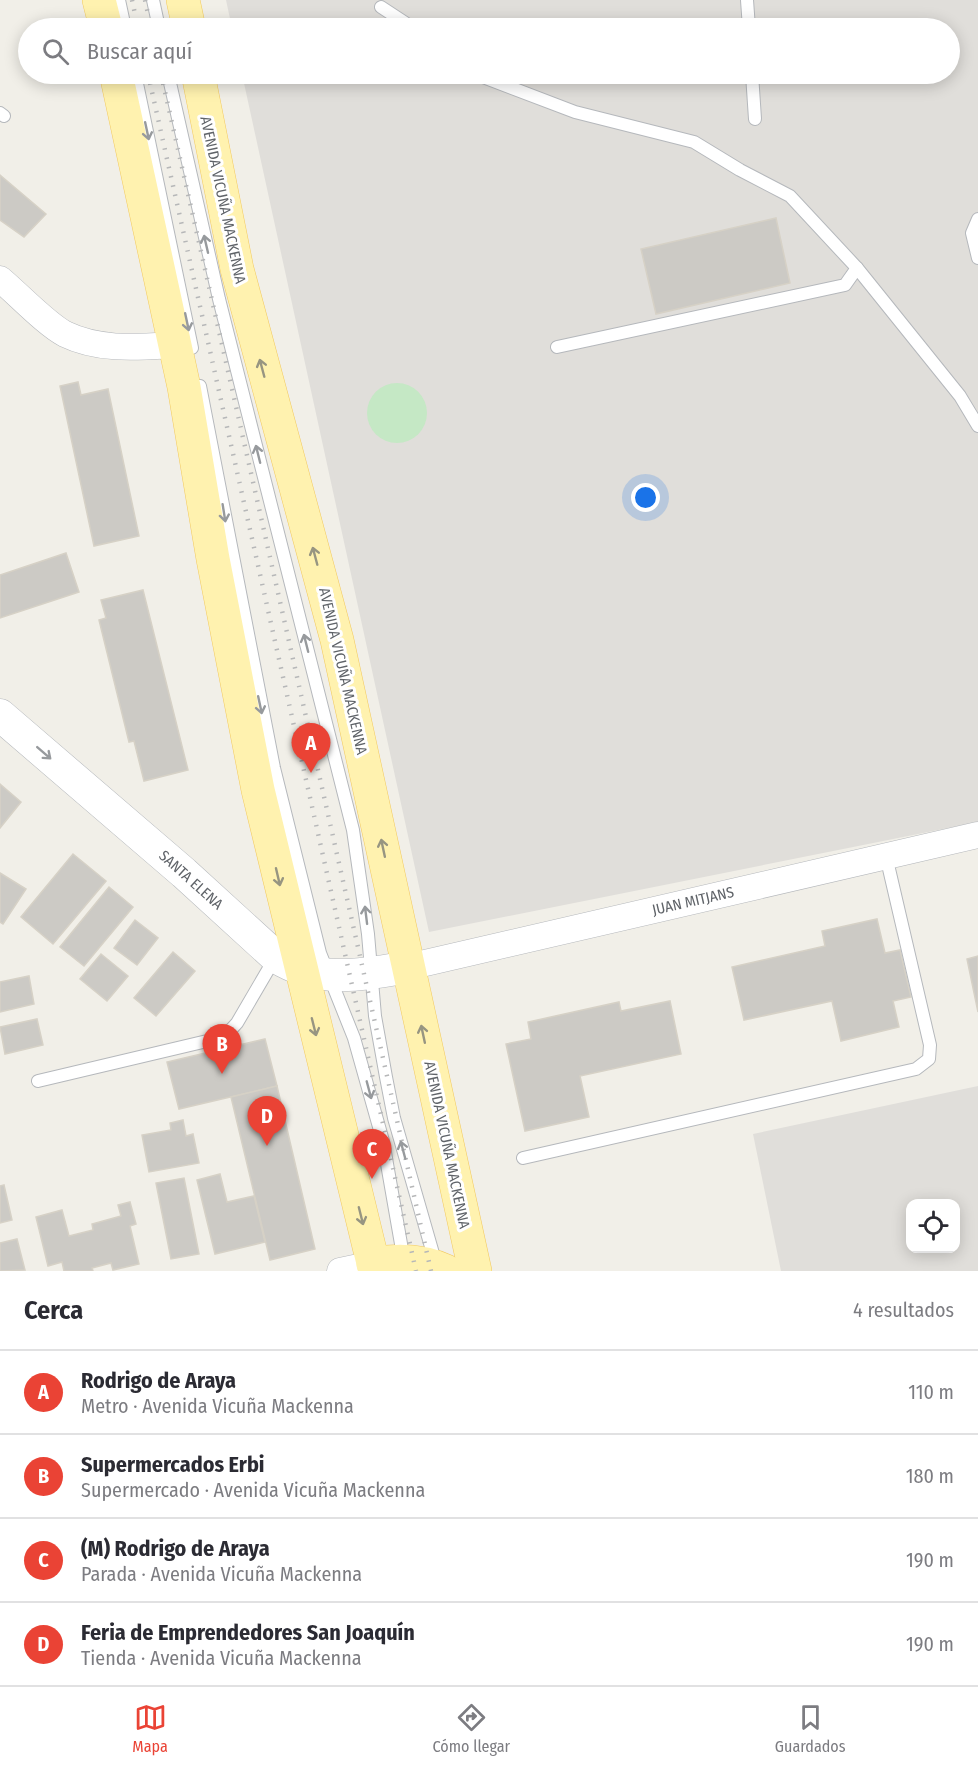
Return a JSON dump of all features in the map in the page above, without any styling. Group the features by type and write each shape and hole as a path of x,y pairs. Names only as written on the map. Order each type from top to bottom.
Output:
{"main road":[{"path":"99,0 104,18"},
{"path":"183,0 187,18"},
{"path":"119,84 190,362 238,693 301,968 411,1268"},
{"name":"AVENIDA VICUÑA MACKENNA","path":"200,84 237,269 337,640 475,1271"}],"street":[{"path":"0,279 64,333 94,344 120,347 190,362"},
{"name":"SANTA ELENA","path":"0,715 184,873 301,968"},
{"name":"JUAN MITJANS","path":"408,967 978,835"},
{"path":"301,968 372,973 408,967"},
{"path":"340,1271 411,1268"}],"lane":[{"path":"119,0 123,18"},
{"path":"153,0 157,18"},
{"path":"747,0 748,18"},
{"path":"381,7 398,18"},
{"path":"137,84 190,362"},
{"path":"170,84 219,299 353,830 372,973 375,1016 394,1118 411,1268"},
{"path":"501,84 575,112 694,142 740,170 790,196 857,268 960,396 978,426"},
{"path":"753,84 755,119"},
{"path":"978,219 972,233 978,257"},
{"path":"557,347 844,285 857,268"},
{"path":"523,1158 916,1069 928,1059 930,1045 886,856"},
{"path":"38,1082 224,1037 301,968"}],"shaded area":[{"path":"226,0 978,0 978,822 429,932 244,84 960,84 960,18 230,18"},
{"path":"978,1086 978,1271 781,1271 753,1134"}],"green space":[{"path":"397,383 414,388 422,396 427,413 422,430 414,438 397,443 380,438 372,430 367,413 372,396 380,388"}],"building":[{"path":"0,175 46,214 24,237 0,220"},
{"path":"776,218 790,283 656,314 641,249"},
{"path":"78,382 81,395 108,389 139,536 94,546 60,386"},
{"path":"66,553 79,592 0,618 0,575"},
{"path":"143,590 188,770 144,781 134,741 129,742 99,620 106,618 101,600"},
{"path":"0,784 21,802 0,828"},
{"path":"73,854 106,881 53,944 21,917"},
{"path":"0,873 26,889 3,924 0,922"},
{"path":"109,887 133,907 84,966 60,947"},
{"path":"877,919 885,953 900,950 911,997 893,1001 899,1027 841,1041 832,1001 744,1020 732,967 825,946 822,931"},
{"path":"135,920 158,938 137,965 114,948"},
{"path":"173,952 195,971 156,1016 134,998"},
{"path":"101,954 128,976 107,1001 80,979"},
{"path":"978,956 978,1012 967,959"},
{"path":"29,976 34,1004 0,1012 0,982"},
{"path":"670,1001 681,1054 580,1076 589,1117 525,1131 506,1044 531,1039 528,1022 619,1002 621,1011"},
{"path":"37,1019 43,1045 5,1054 0,1027"},
{"path":"265,1039 277,1086 179,1109 167,1062"},
{"path":"277,1086 315,1249 270,1260 231,1097"},
{"path":"183,1120 186,1136 193,1134 199,1163 149,1172 142,1135 171,1130 170,1123"},
{"path":"220,1174 227,1202 254,1196 265,1242 215,1254 197,1180"},
{"path":"184,1178 199,1254 171,1259 156,1183"},
{"path":"4,1185 12,1220 0,1223 0,1186"},
{"path":"130,1202 136,1224 130,1226 139,1264 113,1270 111,1263 92,1268 93,1271 64,1271 62,1262 48,1266 36,1217 62,1210 69,1236 93,1230 92,1224 121,1216 118,1205"},
{"path":"17,1239 25,1270 0,1271 0,1243"}],"railway":[{"path":"132,0 136,18"},
{"path":"145,0 149,18"},
{"path":"150,84 416,1271"},
{"path":"163,84 431,1271"}],"place":[{"name":"Rodrigo de Araya","path":"311,773"},
{"name":"Supermercados Erbi","path":"222,1074"},
{"name":"Feria de Emprendedores San Joaquín","path":"267,1146"},
{"name":"(M) Rodrigo de Araya","path":"372,1179"}]}
